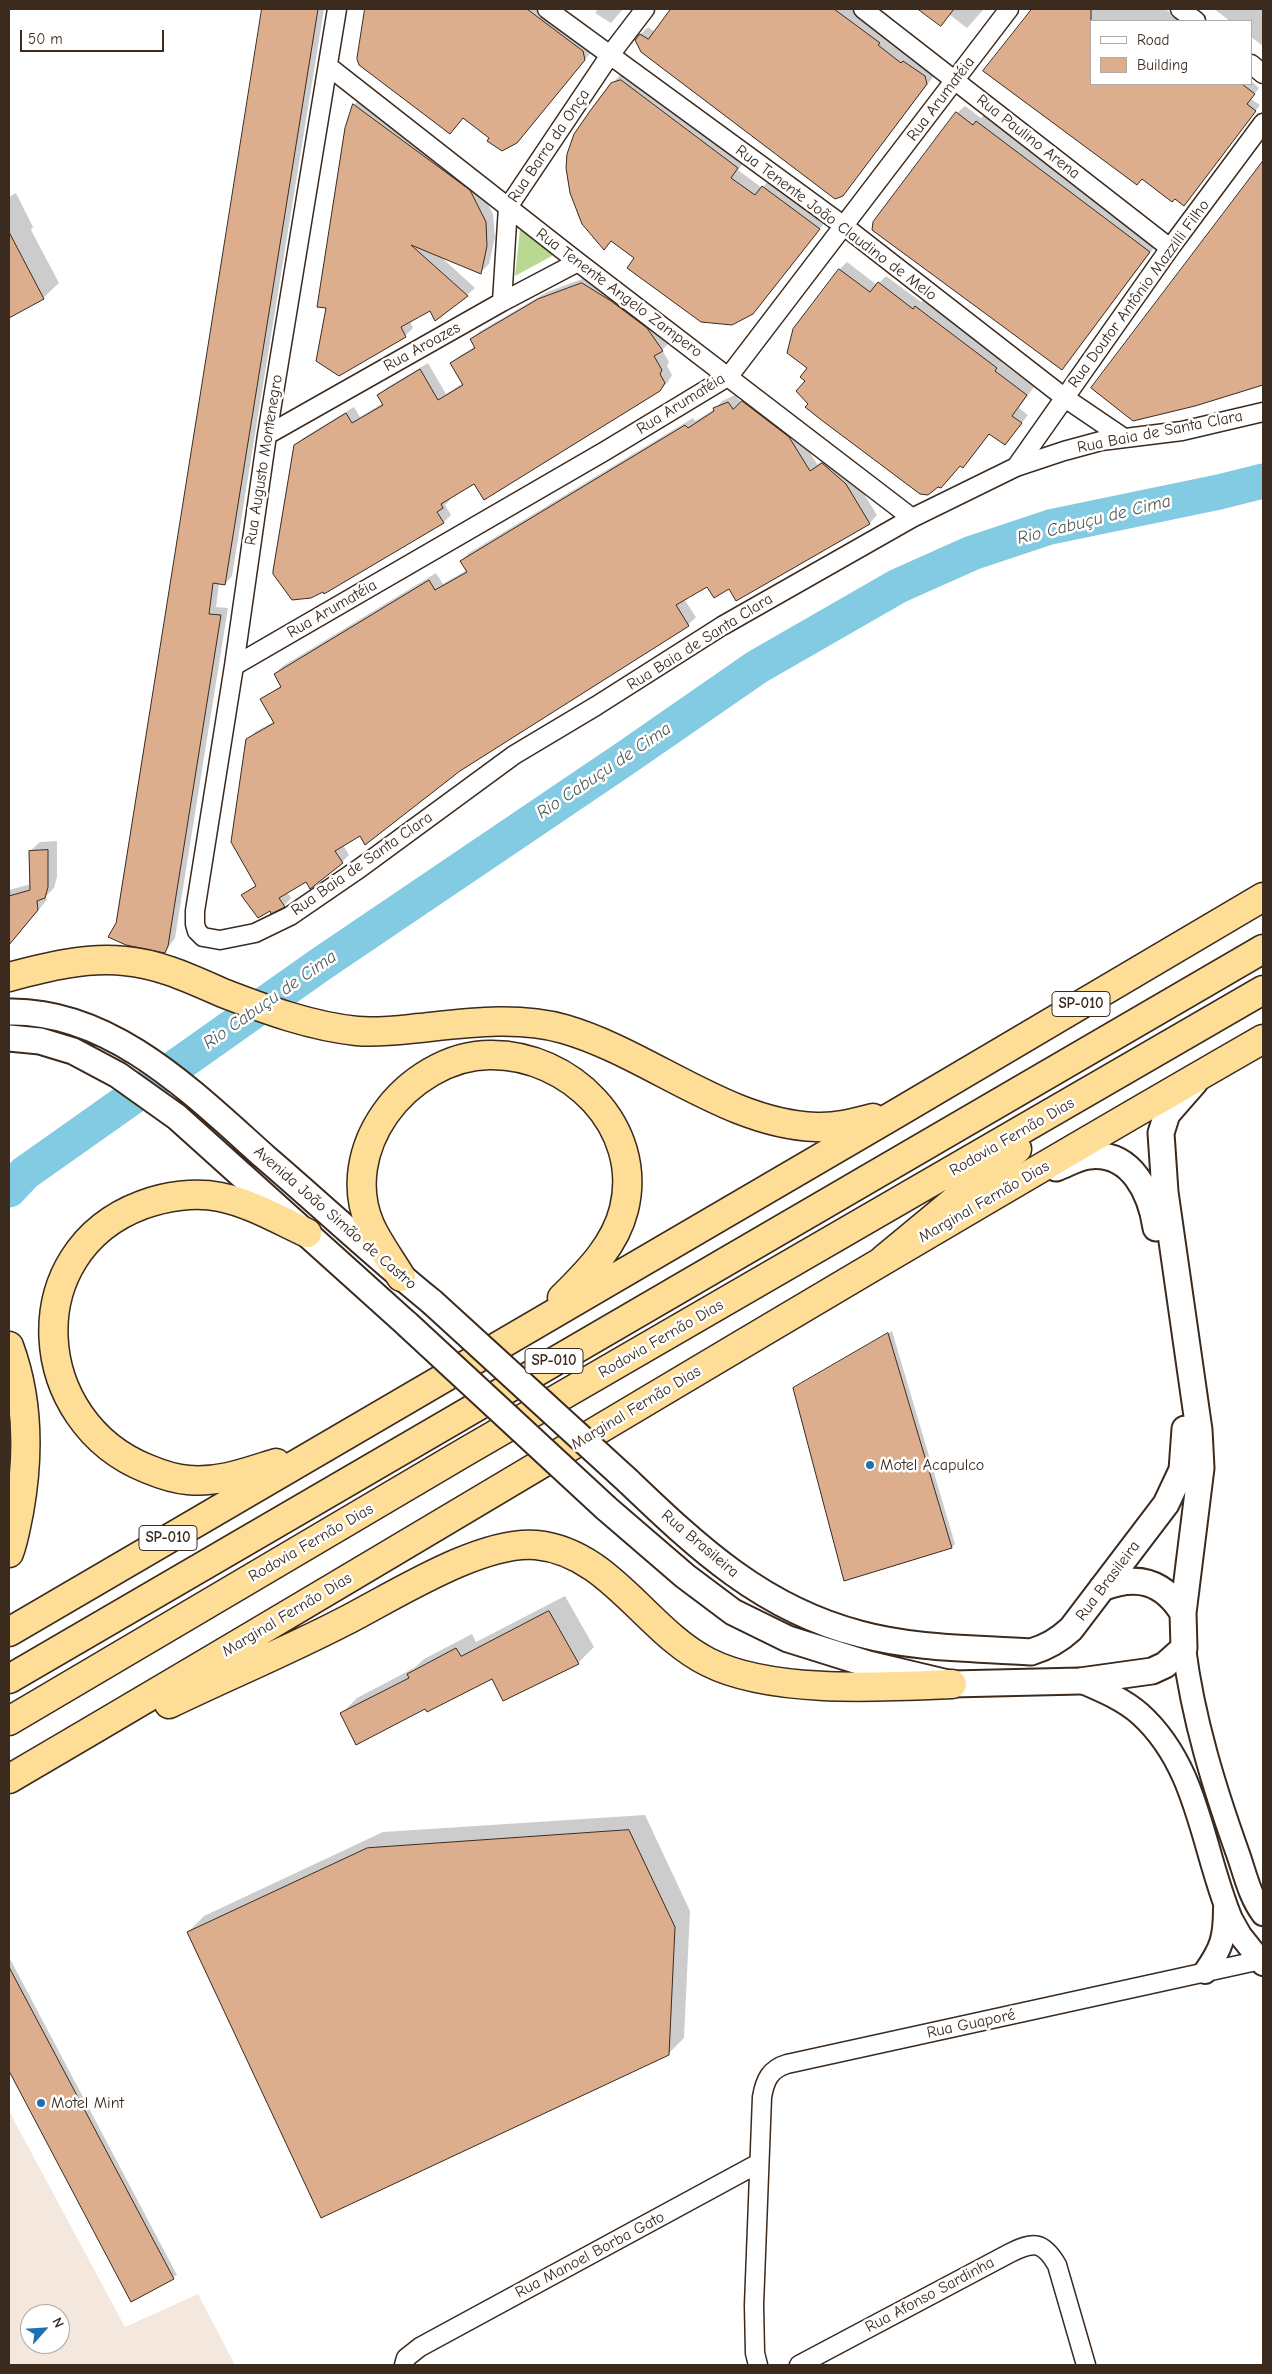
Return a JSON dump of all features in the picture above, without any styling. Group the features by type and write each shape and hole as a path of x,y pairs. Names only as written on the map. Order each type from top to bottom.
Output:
{"highway":[{"name":"SP-010","path":"9,1632 1263,897"},
{"name":"SP-010","path":"9,1679 1263,949"},
{"path":"9,977 44,968 106,960 127,961 160,968 258,1007 317,1026 360,1032 506,1021 564,1029 605,1045 742,1110 784,1123 815,1127 841,1126 899,1112"},
{"name":"Rodovia Fernão Dias","path":"9,1720 465,1452 1085,1095 1263,990"},
{"name":"Marginal Fernão Dias","path":"9,1779 490,1496 884,1259 1263,1039"},
{"path":"401,1277 371,1226 362,1204 361,1178 365,1154 376,1127 395,1100 422,1077 439,1068 464,1059 490,1055 530,1060 558,1071 590,1094 608,1118 618,1136 626,1162 624,1210 612,1238 586,1274 539,1322"},
{"path":"884,1259 1085,1095"},
{"path":"307,1233 243,1204 219,1197 188,1195 152,1201 122,1212 97,1230 75,1256 62,1282 54,1314 52,1340 67,1396 87,1426 106,1446 129,1462 160,1474 186,1480 230,1478 328,1446"},
{"path":"9,1346 20,1383 25,1413 26,1449 23,1489 13,1544 9,1553"},
{"path":"117,1716 143,1715 345,1621 413,1584 455,1565 494,1550 534,1545 561,1550 588,1561 687,1650 710,1663 744,1675 786,1682 864,1688 952,1684"}],"main road":[{"name":"Avenida João Simão de Castro","path":"9,1012 49,1016 85,1026 140,1054 203,1102 401,1277 432,1302 628,1481"},
{"name":"Avenida João Simão de Castro","path":"9,1038 40,1041 73,1051 118,1075 176,1117 307,1233 606,1508"},
{"path":"1080,1681 1152,1671 1165,1665 1184,1648 1183,1614 1198,1501 1201,1468 1200,1443 1165,1192 1161,1133 1167,1114 1205,1072"},
{"name":"Rua Brasileira","path":"628,1481 690,1541 739,1578 797,1611 860,1634 932,1645 1031,1652 1046,1648 1060,1640 1084,1614 1166,1504 1176,1486 1184,1460 1186,1431 1154,1214 1148,1196 1136,1175 1117,1161 1108,1157 1090,1156 1080,1158 1021,1181"},
{"name":"Rua Brasileira","path":"606,1508 685,1576 732,1612 788,1639 868,1664 952,1684 1080,1681"},
{"path":"1102,1588 1117,1582 1132,1580 1148,1583 1168,1595 1183,1614"}],"street":[{"name":"Rua Augusto Montenegro","path":"195,911 234,666 267,435 337,9"},
{"name":"Rua Tenente João Claudino de Melo","path":"548,9 844,226 1065,398 1124,438"},
{"name":"Rua Barra da Onça","path":"502,302 508,207 610,55 645,9"},
{"name":"Rua Paulino Arena","path":"863,9 1170,248"},
{"name":"Rua Arumatéia","path":"234,666 605,452 728,376 1009,9"},
{"path":"1180,9 1195,20"},
{"path":"1252,65 1263,74"},
{"name":"Rua Tenente Angelo Zampero","path":"328,66 578,262 912,518"},
{"name":"Rua Doutor Antônio Mazzilli Filho","path":"1016,467 1170,248 1263,123"},
{"name":"Rua Aroazes","path":"267,435 502,302 578,262"},
{"name":"Rua Baia de Santa Clara","path":"195,911 194,924 197,931 203,937 220,940 249,935 284,919 360,868 514,755 596,706 722,626 912,518 1016,467 1064,451 1124,438 1182,431 1263,412"},
{"path":"1184,1648 1190,1694 1226,1823 1251,1891 1263,1914"},
{"name":"Rua Brasileira","path":"1080,1681 1112,1695 1139,1713 1160,1735 1188,1781 1225,1904 1240,1935 1263,1961"},
{"path":"1206,1972 1222,1944 1225,1933 1225,1904"},
{"name":"Rua Guaporé","path":"758,2365 755,2353 754,2305 759,2164 764,2085 773,2070 780,2066 1263,1961"},
{"name":"Rua Manoel Borba Gato","path":"404,2365 406,2358 420,2347 759,2164"},
{"name":"Rua Afonso Sardinha","path":"799,2365 1022,2247 1041,2245 1051,2254 1057,2265 1086,2365"}],"shaded area":[{"path":"9,2111 125,2327 198,2294 235,2365 9,2365"}],"green space":[{"path":"521,220 563,250 515,276"}],"building":[{"path":"262,9 318,9 225,585 213,583 209,614 221,615 168,946 165,953 126,945 108,937 116,923"},
{"path":"365,9 527,9 583,51 585,60 517,143 502,151 487,141 489,138 463,118 450,134 359,65 357,59"},
{"path":"671,9 834,9 880,43 878,45 901,63 903,61 925,76 927,84 843,196 835,199 641,52 635,40 640,34 648,39"},
{"path":"918,9 954,9 941,26"},
{"path":"1032,9 1091,9 1090,85 1243,85 1255,94 1247,104 1256,111 1184,206 1175,199 1172,202 1142,179 1137,185 983,71"},
{"path":"621,80 738,168 731,178 755,195 762,186 820,229 753,314 732,325 701,322 627,268 634,258 611,241 604,250 582,224 570,193 566,168 567,154 574,134 590,111 611,83"},
{"path":"353,104 470,190 486,222 487,246 481,274 411,245 468,296 435,321 430,311 401,327 406,337 339,376 316,361 326,308 317,307 345,128"},
{"path":"956,112 973,125 976,121 1150,252 1062,370 872,230 873,222"},
{"path":"1263,161 1263,385 1195,406 1133,421 1091,388"},
{"path":"9,232 44,299 9,318"},
{"path":"839,269 870,292 878,282 913,309 915,306 997,368 995,371 1027,395 1012,416 1022,423 1005,445 989,434 963,468 960,466 941,488 938,487 928,495 920,494 820,419 805,407 808,404 796,391 805,381 800,377 807,368 787,353 793,329"},
{"path":"582,283 611,301 647,328 663,351 654,356 662,370 660,374 665,383 660,391 484,500 474,484 441,504 443,508 437,512 444,523 324,594 323,592 311,598 292,600 273,574 273,571 294,445 346,413 352,423 383,405 377,395 420,369 438,400 463,385 450,363 475,348 470,339 538,299"},
{"path":"742,401 789,437 810,471 822,463 846,484 870,524 736,601 729,589 714,598 707,587 676,605 689,626 460,771 365,845 360,836 335,851 343,863 310,889 306,882 279,898 285,907 271,914 270,911 258,918 241,895 256,886 231,842 246,739 274,723 260,699 281,687 274,674 429,580 435,590 467,572 460,561 685,425 688,428 714,411 713,408 728,402 733,409"},
{"path":"48,850 48,887 45,898 37,901 38,910 9,945 9,896 30,890 29,851"},
{"path":"888,1333 952,1548 844,1581 793,1388"},
{"path":"549,1611 579,1664 503,1701 492,1679 427,1712 425,1709 356,1745 340,1713 409,1678 407,1674 456,1648 461,1656"},
{"path":"629,1830 675,1927 669,2055 321,2218 187,1932 367,1848"},
{"path":"9,1967 174,2279 131,2302 9,2071"}],"waterway":[{"name":"Rio Cabuçu de Cima","path":"9,1190 25,1173 321,964 757,667 898,586 972,553 1050,527 1263,481"}],"place":[{"name":"Motel Acapulco","path":"870,1465"},
{"name":"Motel Mint","path":"41,2103"}]}
